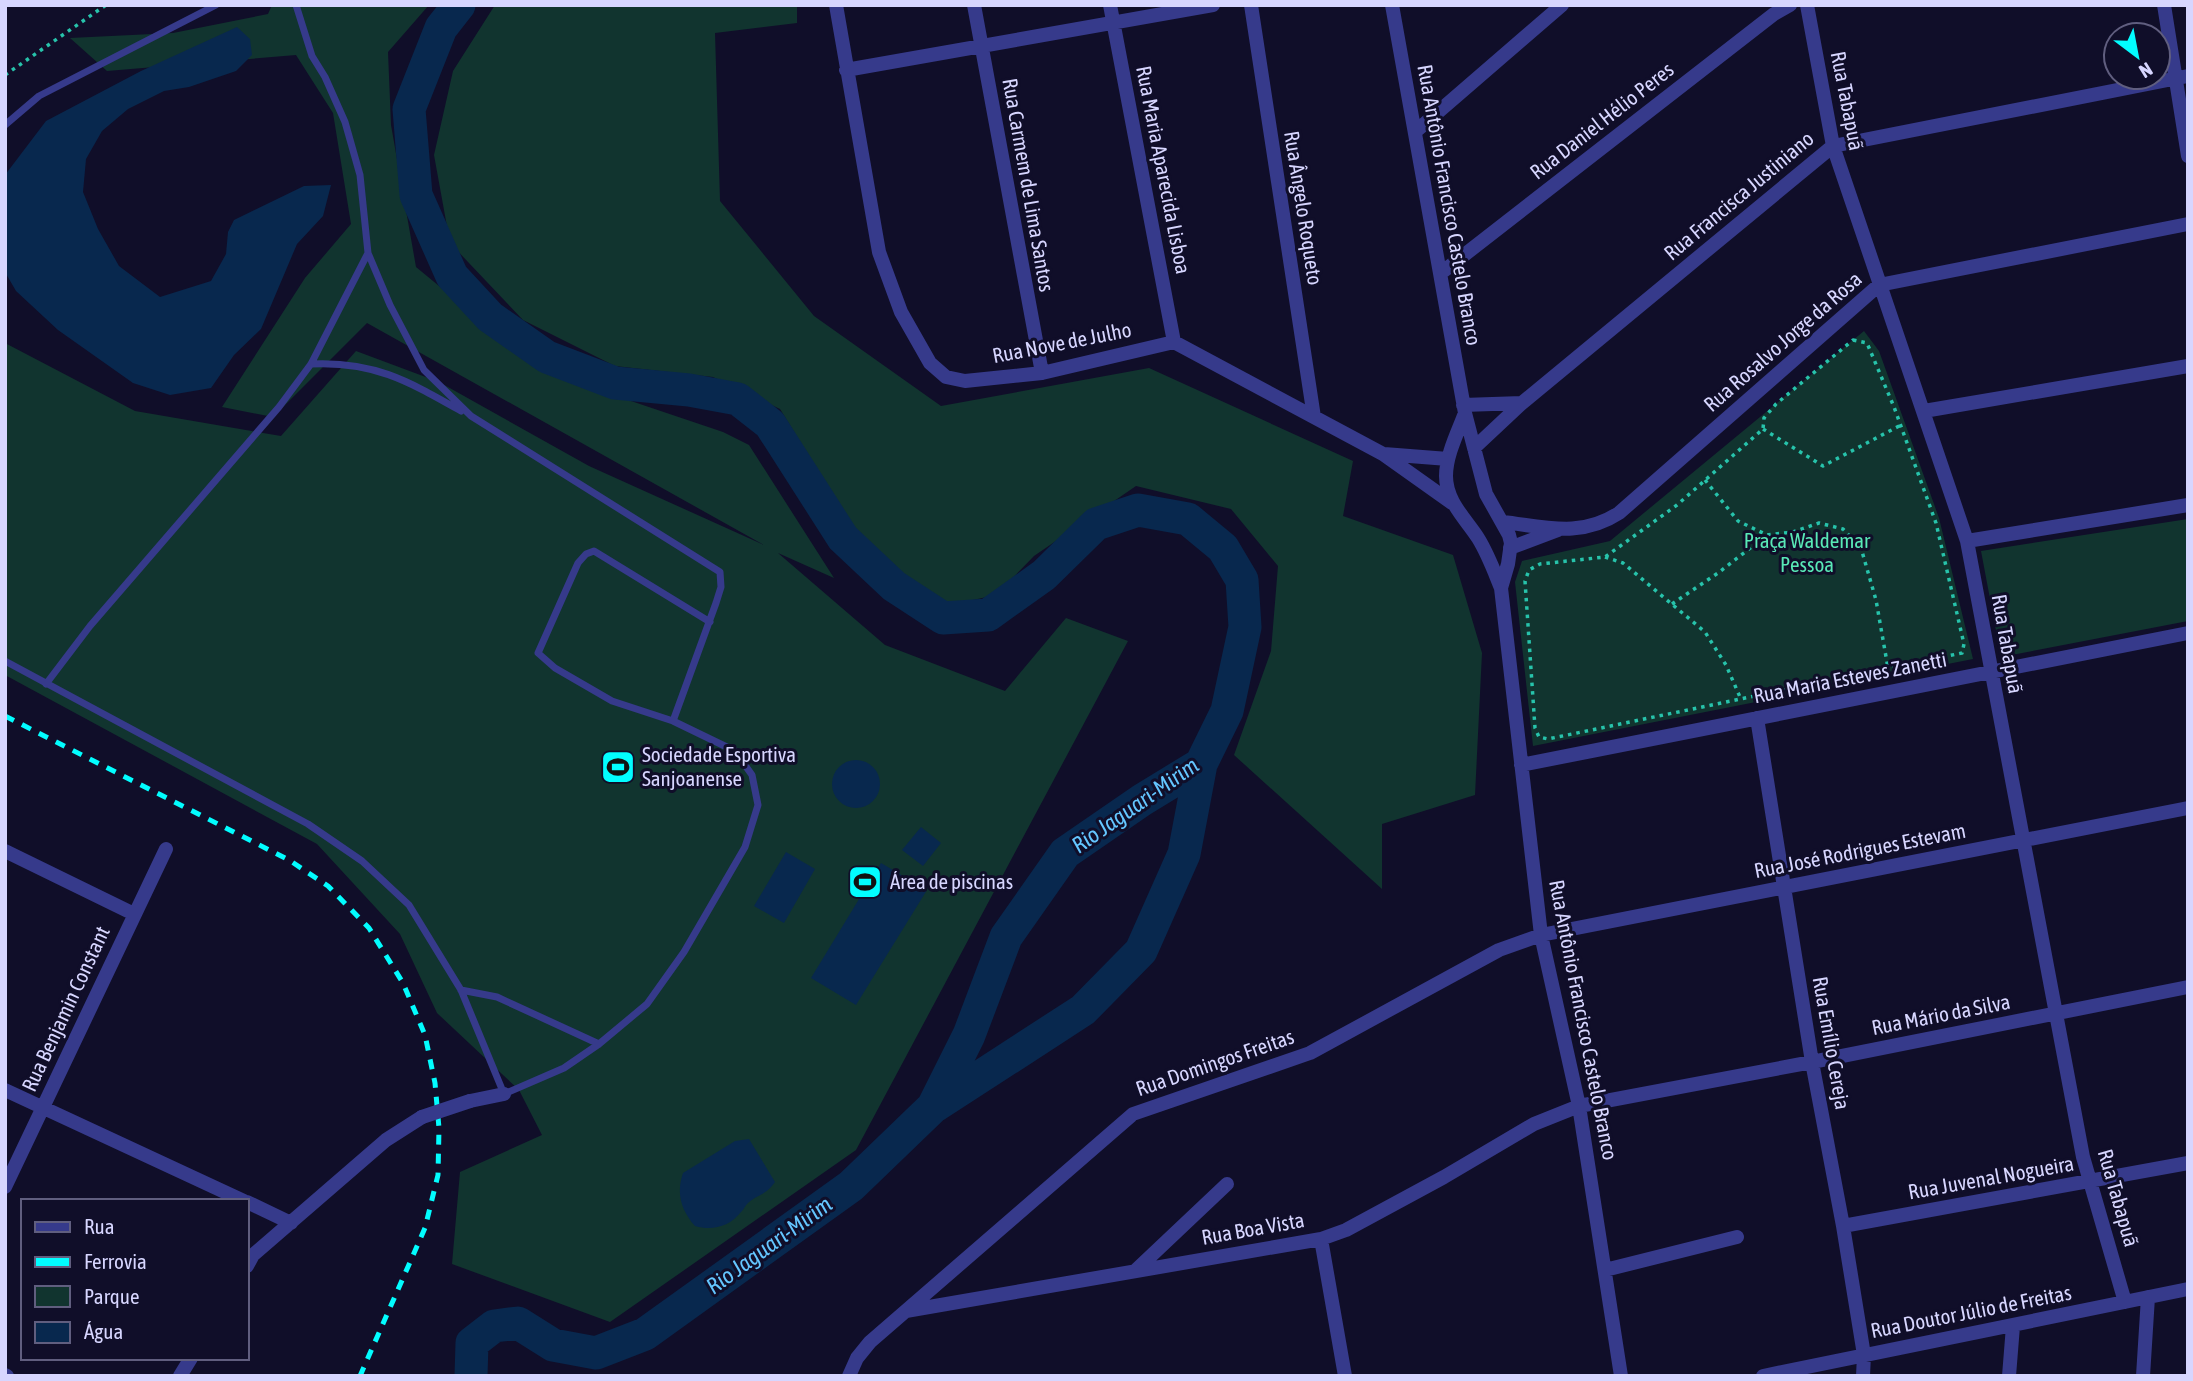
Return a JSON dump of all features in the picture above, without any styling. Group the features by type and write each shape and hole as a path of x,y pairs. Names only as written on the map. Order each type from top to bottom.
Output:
{"street":[{"name":"Rua Nove de Julho","path":"836,5 879,252 901,312 930,363 946,377 965,381 1042,373 1174,342"},
{"name":"Rua Carmem de Lima Santos","path":"974,5 1042,373"},
{"name":"Rua Maria Aparecida Lisboa","path":"1110,5 1174,342"},
{"path":"846,70 1213,5"},
{"name":"Rua Ângelo Roqueto","path":"1251,5 1314,417"},
{"name":"Rua Antônio Francisco Castelo Branco","path":"1392,5 1464,409 1486,494 1509,535 1510,548 1501,588"},
{"path":"1415,132 1562,5"},
{"name":"Rua Daniel Hélio Peres","path":"1441,273 1774,14 1790,5"},
{"name":"Rua Tabapuã","path":"1807,5 1833,146 1967,541 2083,1157 2125,1302"},
{"path":"2164,5 2182,76 2188,156"},
{"name":"Rua Francisca Justiniano","path":"1474,448 1522,403 1833,146 2182,76"},
{"name":"Rua Rosalvo Jorge da Rosa","path":"1503,522 1560,529 1588,528 1605,522 1619,513 1879,285 2188,224"},
{"path":"1174,342 1383,454 1452,503"},
{"path":"1924,411 2188,366"},
{"path":"1464,409 1522,403"},
{"name":"Rua Antônio Francisco Castelo Branco","path":"1464,409 1446,474 1452,503 1488,555 1501,588 1541,935 1579,1106 1621,1376"},
{"path":"1383,454 1448,460"},
{"path":"1967,541 2188,505"},
{"name":"Rua Rosalvo Jorge da Rosa","path":"1510,548 1560,529"},
{"name":"Rua Maria Esteves Zanetti","path":"1521,765 2188,633"},
{"name":"Rua Emílio Cereja","path":"1757,718 1812,1062 1864,1354 1863,1376"},
{"name":"Rua José Rodrigues Estevam","path":"1541,935 2188,808"},
{"name":"Rua Benjamin Constant","path":"5,1187 166,849"},
{"path":"5,851 134,914"},
{"name":"Rua Domingos Freitas","path":"849,1376 857,1358 870,1342 1133,1114 1310,1054 1499,950 1541,935"},
{"name":"Rua Mário da Silva","path":"1579,1106 2188,987"},
{"path":"5,1090 241,1199"},
{"path":"248,1264 253,1255 386,1140 422,1117 470,1101 504,1094"},
{"name":"Rua Boa Vista","path":"906,1311 1321,1239 1346,1230 1534,1124 1579,1106"},
{"name":"Rua Juvenal Nogueira","path":"1843,1226 2188,1163"},
{"path":"1135,1271 1227,1184"},
{"path":"248,1202 291,1223"},
{"path":"1605,1270 1737,1237"},
{"path":"1321,1239 1345,1376"},
{"name":"Rua Doutor Júlio de Freitas","path":"1763,1376 2188,1289"},
{"path":"2143,1376 2148,1297"},
{"path":"2009,1376 2012,1326"},
{"path":"180,1376 190,1360"}],"lane":[{"path":"5,125 39,96 216,5"},
{"path":"296,5 312,56 326,77 345,122 360,175 368,253 390,305 424,370 471,416"},
{"path":"46,684 90,626 279,407 311,364 368,253"},
{"path":"311,364 364,366 405,379 471,416 720,572 721,587 710,622 673,721"},
{"path":"5,661 308,824 362,861 409,905 461,990 504,1094 564,1068 599,1044 647,1004 684,952 745,847 758,806 752,775 735,751 673,721 612,701 555,668 538,653 578,563 594,551 710,622"},
{"path":"461,990 497,997 599,1044"}],"path":[{"path":"5,75 106,5"},
{"path":"1605,557 1676,505 1705,480 1763,429 1764,418 1776,404 1853,340 1867,343 1901,425 1936,523 1964,644 1962,653 1548,739 1539,737 1535,728 1525,582 1530,570 1541,564 1605,557 1623,564 1648,582 1671,605 1705,632 1726,665 1740,697"},
{"path":"1763,429 1823,466 1901,425"},
{"path":"1705,480 1738,521 1767,535"},
{"path":"1671,605 1767,535 1793,532 1819,523 1843,530 1861,548 1876,600 1888,668"}],"green space":[{"name":"Sociedade Esportiva Sanjoanense","path":"272,5 429,5 388,52 391,125 416,267 542,371 723,432 749,445 834,578 778,553 885,645 1005,691 1066,618 1128,641 856,1150 610,1322 452,1264 460,1172 542,1135 519,1090 437,1013 400,934 317,844 5,675 5,343 135,411 281,436 356,351 439,382 589,466 764,545 367,323 273,417 222,407 305,278 351,224 333,113 296,55 107,71 70,38 173,33 268,14"},
{"path":"495,5 797,5 797,23 715,33 720,201 814,316 941,406 1149,368 1353,461 1343,516 1453,555 1482,653 1475,795 1382,824 1382,889 1234,755 1271,651 1278,566 1231,509 1136,486 1034,556 996,595 941,607 861,541 780,409 713,377 615,366 523,320 450,243 434,155 453,71"},
{"name":"Praça Waldemar Pessoa","path":"1864,331 1879,351 1939,518 1973,659 1533,746 1515,582 1522,561 1610,541"},
{"path":"2188,519 2188,621 2001,657 1981,551"}],"water":[{"path":"237,27 250,39 252,55 236,71 189,87 164,91 128,109 102,131 86,159 83,192 98,229 119,266 160,297 211,281 226,254 228,232 234,220 304,186 331,185 323,216 297,244 261,329 234,355 211,388 170,395 133,383 58,330 16,291 5,272 5,175 46,121 141,71"},
{"path":"856,760 865,761 873,767 879,775 879,793 873,801 865,807 856,808 847,807 839,801 833,793 832,784 833,775 839,767 847,761"},
{"path":"921,827 941,843 923,866 902,850"},
{"path":"786,852 815,869 784,923 754,906"},
{"path":"881,863 927,890 856,1005 811,978"},
{"path":"749,1139 775,1182 768,1190 747,1203 742,1212 726,1224 714,1228 695,1226 681,1201 683,1173 735,1141"}],"waterway":[{"name":"Rio Jaguari-Mirim","path":"459,5 441,28 409,109 416,195 452,276 490,317 547,357 615,383 689,390 738,399 770,424 843,538 894,586 943,618 988,615 1044,575 1096,524 1138,510 1188,519 1223,548 1242,580 1245,627 1227,711 1201,764 1142,800 1065,853 1006,937 969,1035 933,1107 851,1186 645,1334 596,1353 553,1345 518,1323 494,1326 472,1343 471,1376"},
{"path":"935,1106 1083,1010 1141,951 1184,854 1201,764"}],"railway":[{"path":"5,716 289,860 328,886 369,928 403,983 425,1035 435,1083 439,1128 438,1175 425,1228 360,1376"}],"place":[{"name":"Sociedade Esportiva Sanjoanense","path":"618,767"},
{"name":"Área de piscinas","path":"865,882"}]}
